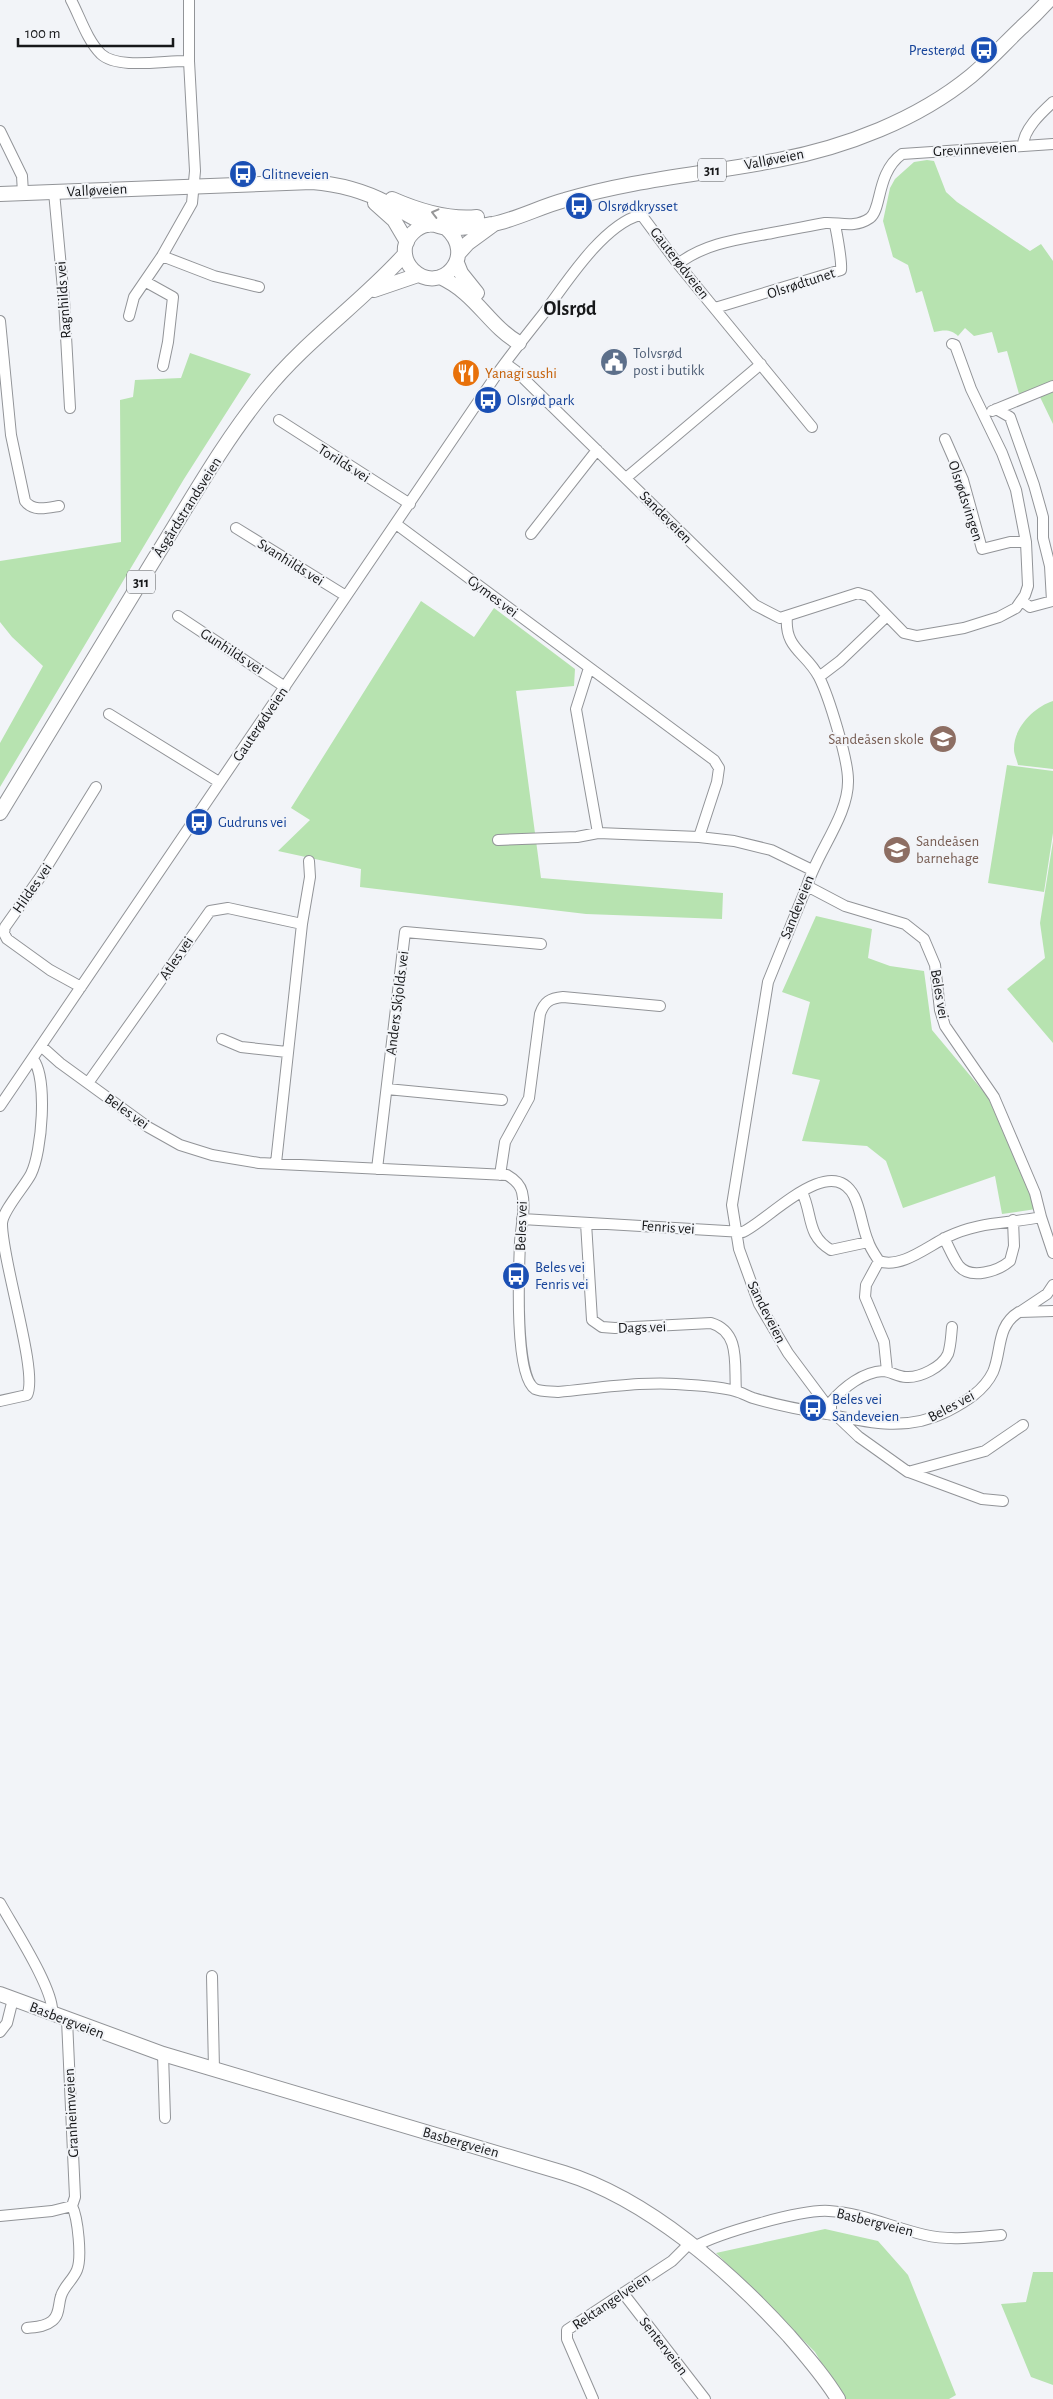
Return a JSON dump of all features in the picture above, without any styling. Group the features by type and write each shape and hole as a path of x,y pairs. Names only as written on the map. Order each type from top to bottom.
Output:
{"main road":[{"name":"Valløveien","path":"1022,27 1038,0"},
{"name":"Valløveien","path":"446,228 495,223 619,185 777,160 866,135 926,106 957,87 992,58 1034,17 1048,0"},
{"name":"Valløveien","path":"0,194 312,182 331,184 354,190 387,203 428,225"},
{"path":"354,190 388,197 438,214 459,217 486,216 501,212 517,215"},
{"name":"Valløveien","path":"367,196 394,220 406,248"},
{"name":"Valløveien","path":"458,258 468,243 495,223"},
{"name":"311","path":"406,248 414,231 428,225 446,228"},
{"path":"446,228 456,239 458,258 471,286 514,331 520,343"},
{"path":"406,248 409,266 418,275"},
{"name":"Åsgårdstrandsveien","path":"0,813 186,508 249,411 292,359 356,301 406,248"},
{"name":"311","path":"418,275 430,278 440,277 451,271 458,258"},
{"name":"Åsgårdstrandsveien","path":"356,301 380,287 418,275"},
{"path":"440,277 465,291 506,334 520,343"},
{"name":"Basbergveien","path":"6,1996 163,2054 580,2178 612,2191 638,2206 692,2246 762,2306 818,2369 838,2399"}],"street":[{"path":"71,0 94,46 106,57 132,63 189,61"},
{"path":"129,316 134,296 146,282 192,203 194,152 189,61 189,0"},
{"path":"1022,146 1023,139 1028,130 1053,102"},
{"path":"0,131 22,176 23,193"},
{"name":"Grevinneveien","path":"835,225 846,226 874,214 885,172 898,157 914,152 1053,144"},
{"name":"Ragnhilds vei","path":"54,192 64,300 70,408"},
{"name":"Gauterødveien","path":"0,1106 505,363 581,262 607,236 630,219 640,215 643,217 678,264 812,427"},
{"path":"678,264 692,254 718,244 824,224 835,225"},
{"name":"Olsrødtunet","path":"715,308 841,270 838,249 840,241 835,225"},
{"path":"162,256 214,276 259,286"},
{"path":"146,282 173,297 168,342 162,366"},
{"path":"0,321 2,368 11,435 25,501 28,506 36,508 59,506"},
{"path":"787,616 858,593 868,596 904,633 917,636 991,620 1009,612 1022,601 1028,586 1023,518 1013,482 984,415 970,389 955,345 952,344"},
{"name":"Sandeveien","path":"505,363 516,371 755,605 776,617 787,616 786,629 793,646 812,665 819,677 840,743 848,781 844,806 812,870 768,982 733,1187 732,1205 735,1232 752,1287 768,1320 788,1353 834,1414 859,1437 908,1472 973,1496 1003,1500"},
{"name":"Sandeveien","path":"626,478 760,364"},
{"path":"984,415 1053,386"},
{"path":"996,409 1010,417 1034,485 1043,517 1043,538 1050,566 1052,603 1030,607 1022,601"},
{"name":"Torilds vei","path":"279,420 410,504"},
{"name":"Olsrødsvingen","path":"945,438 963,480 982,549 1010,542 1026,542"},
{"path":"530,534 597,450"},
{"name":"Gymes vei","path":"396,524 714,760 718,768 716,782 700,837"},
{"name":"Svanhilds vei","path":"236,528 346,596"},
{"name":"Gunhilds vei","path":"178,616 285,687"},
{"path":"819,677 887,616"},
{"path":"589,668 576,709 598,833"},
{"path":"109,714 219,782"},
{"name":"Hildes vei","path":"80,987 50,970 7,939 4,933 5,927 41,876 96,787"},
{"path":"498,840 558,838 598,833 700,837 762,847 812,870"},
{"path":"276,1163 302,924 310,878 309,861"},
{"name":"Beles vei","path":"807,886 846,906 905,924 924,939 935,965 940,1010 946,1026 994,1097 1035,1193 1039,1218 1053,1252"},
{"name":"Atles vei","path":"88,1083 210,911 228,908 302,924"},
{"name":"Anders Skjolds vei","path":"377,1169 406,932 541,944"},
{"path":"500,1174 505,1142 529,1098 540,1014 543,1005 555,998 563,997 660,1006"},
{"path":"222,1039 241,1047 287,1052"},
{"name":"Beles vei","path":"40,1046 148,1127 180,1144 238,1161 508,1175 519,1185 522,1192 520,1316 522,1353 526,1375 535,1389 558,1392 668,1383 736,1391 753,1398 874,1424 911,1424 931,1419 960,1404 986,1384 993,1371 1002,1330 1007,1321 1047,1294 1053,1286"},
{"path":"0,1401 27,1395 31,1385 25,1343 8,1268 1,1220 30,1175 37,1153 42,1107 42,1078 40,1070 33,1059"},
{"path":"387,1089 502,1100"},
{"name":"Fenris vei","path":"522,1219 742,1232 754,1227 784,1202 824,1181 841,1184 854,1196 868,1242 879,1261"},
{"path":"802,1192 814,1235 821,1244 831,1250 868,1242"},
{"path":"887,1371 884,1342 865,1297 866,1285 879,1261 885,1263 899,1261 944,1238 978,1226 1039,1218"},
{"path":"944,1238 959,1266 965,1270 979,1273 995,1270 1010,1261 1014,1246 1013,1220"},
{"name":"Dags vei","path":"586,1223 592,1320 602,1327 615,1328 711,1323 719,1326 726,1330 732,1338 736,1391"},
{"path":"1019,1312 1053,1311"},
{"path":"834,1414 831,1402 850,1384 860,1378 887,1371 906,1377 918,1376 933,1369 948,1354 952,1327"},
{"path":"908,1472 985,1450 1023,1425"},
{"path":"0,1902 46,1987 53,2009 52,2014"},
{"path":"212,1976 214,2069"},
{"path":"0,2032 7,2022 6,1996"},
{"name":"Granheimveien","path":"27,2328 41,2326 56,2318 64,2289 78,2268 76,2213 72,2206 75,2197 67,2020"},
{"path":"163,2054 165,2118"},
{"path":"0,2216 60,2210 72,2206"},
{"name":"Basbergveien","path":"692,2246 750,2227 818,2211 847,2213 927,2236 958,2238 1001,2235"},
{"name":"Rektangelveien","path":"593,2399 567,2340 566,2333 578,2322 623,2294 692,2246"},
{"name":"Senterveien","path":"623,2294 705,2399"}],"green space":[{"path":"934,161 946,192 957,202 1030,251 1041,244 1053,261 1053,381 1019,394 1007,351 998,353 992,332 974,336 965,328 958,336 953,332 947,331 934,332 922,291 916,293 908,265 893,257 883,221 890,188 895,179 914,162"},
{"path":"190,353 251,374 184,479 0,787 0,743 43,666 12,637 0,622 0,561 121,542 120,400 133,397 135,380 181,378"},
{"path":"1053,392 1053,424 1040,397"},
{"path":"421,601 474,637 494,608 575,669 574,686 516,691 541,878 723,893 722,919 586,914 360,887 361,869 278,851 310,820 291,808"},
{"path":"1053,701 1053,769 1018,765 1014,752 1017,734 1021,726 1032,713"},
{"path":"1007,765 1053,771 1053,833 1044,892 988,883"},
{"path":"1053,841 1053,1043 1007,989 1045,958 1040,923"},
{"path":"816,916 872,929 868,958 890,966 924,971 932,1030 988,1097 1036,1209 1002,1214 995,1176 903,1208 886,1161 867,1146 802,1141 820,1080 792,1074 810,1002 782,992"},
{"path":"825,2229 878,2241 908,2275 956,2395 949,2399 843,2399 815,2352 716,2253"},
{"path":"1033,2272 1053,2272 1053,2385 1031,2377 1001,2304 1026,2302"}],"place":[{"name":"Presterød","path":"984,50"},
{"name":"Glitneveien","path":"243,174"},
{"name":"Olsrødkrysset","path":"579,206"},
{"name":"Tolvsrød post i butikk","path":"614,362"},
{"name":"Yanagi sushi","path":"466,373"},
{"name":"Olsrød park","path":"488,400"},
{"name":"Sandeåsen skole","path":"943,739"},
{"name":"Gudruns vei","path":"199,822"},
{"name":"Sandeåsen barnehage","path":"897,850"},
{"name":"Beles vei Fenris vei","path":"516,1276"},
{"name":"Beles vei Sandeveien","path":"813,1408"}],"district":[{"name":"Olsrød","path":"570,308"}]}
